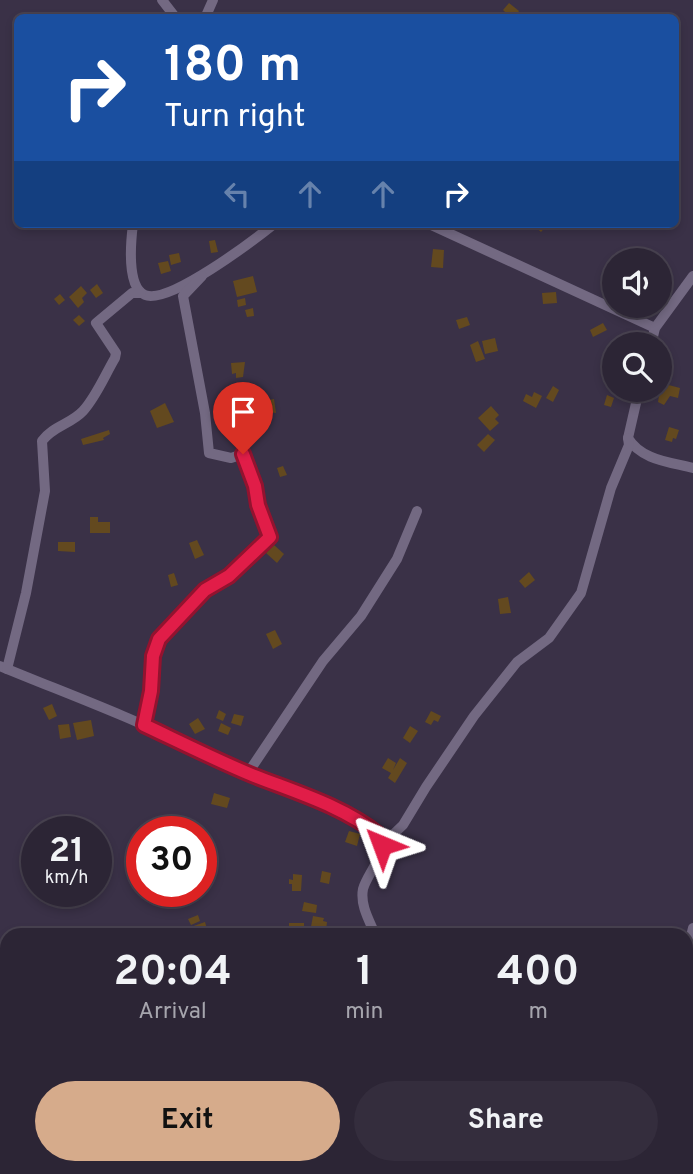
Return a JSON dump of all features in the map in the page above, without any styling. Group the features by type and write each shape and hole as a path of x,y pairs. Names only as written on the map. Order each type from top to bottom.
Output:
{"street":[{"path":"162,0 173,14"},
{"path":"133,228 131,266 134,282 141,293"},
{"path":"144,725 151,691 153,656 159,639 205,590 229,576 270,537 243,454 231,458 209,453 205,413 183,296 202,276 268,228"},
{"path":"438,228 655,328"},
{"path":"202,276 160,294 147,296 132,293 96,323 116,353 115,358 85,409 53,429 42,441 45,491 26,593 3,668 144,725 248,773 314,799 379,835 382,845"},
{"path":"654,332 693,276"},
{"path":"372,928 363,902 363,888 382,845 403,825 474,716 517,662 549,638 581,593 611,488 629,445 628,438 636,402"},
{"path":"628,438 635,449 659,460 693,468"},
{"path":"248,773 323,661 361,616 397,559 417,511"}],"building":[{"path":"509,3 519,11 517,14 507,14 503,10"},
{"path":"215,240 218,252 211,253 209,241"},
{"path":"433,249 444,250 443,268 431,267"},
{"path":"179,253 181,262 171,265 169,255"},
{"path":"168,261 171,271 161,274 158,263"},
{"path":"253,276 257,292 237,297 233,281"},
{"path":"97,284 103,293 96,298 90,290"},
{"path":"81,286 87,293 78,308 69,297"},
{"path":"556,292 557,303 543,304 542,293"},
{"path":"60,294 65,300 59,305 54,299"},
{"path":"245,298 246,305 238,307 237,300"},
{"path":"253,308 254,316 247,317 245,310"},
{"path":"79,315 85,321 79,326 73,320"},
{"path":"467,317 470,325 459,329 456,320"},
{"path":"603,323 607,330 593,337 590,330"},
{"path":"495,338 498,351 485,354 482,341"},
{"path":"478,341 485,359 476,362 470,345"},
{"path":"245,362 243,377 236,378 236,373 232,374 231,363"},
{"path":"553,386 559,390 553,402 546,398"},
{"path":"672,386 680,388 678,398 672,396"},
{"path":"534,392 542,396 536,408 523,401 526,394 532,397"},
{"path":"262,397 263,401 274,399 276,413 254,410 255,398"},
{"path":"605,402 613,402 611,407 604,405"},
{"path":"165,403 174,422 157,428 150,411"},
{"path":"231,404 234,423 224,424 222,411 226,411 225,405"},
{"path":"491,406 499,415 495,419 499,423 490,431 478,418"},
{"path":"669,427 679,430 672,442 665,440"},
{"path":"109,430 110,434 103,438 104,440 83,445 81,439"},
{"path":"488,434 495,440 484,452 477,445"},
{"path":"283,466 287,475 280,477 277,468"},
{"path":"90,517 98,517 98,522 110,522 110,533 90,533"},
{"path":"197,540 204,555 195,559 189,543"},
{"path":"58,542 75,542 75,552 58,551"},
{"path":"274,545 284,554 277,563 266,553"},
{"path":"529,572 535,580 525,588 519,581"},
{"path":"174,573 178,585 171,587 168,575"},
{"path":"508,597 511,613 500,614 498,599"},
{"path":"275,630 282,644 273,649 266,634"},
{"path":"52,704 57,716 49,720 43,708"},
{"path":"219,710 226,714 223,721 216,718"},
{"path":"431,711 441,716 438,722 434,720 431,725 425,722"},
{"path":"234,714 244,716 241,726 231,723"},
{"path":"198,718 205,729 195,734 189,724"},
{"path":"91,720 94,736 77,740 73,723"},
{"path":"221,723 231,728 228,735 218,731"},
{"path":"69,724 71,737 60,739 58,725"},
{"path":"410,726 418,731 410,743 403,738"},
{"path":"388,758 396,763 393,770 400,758 407,763 395,783 388,778 391,773 382,768"},
{"path":"214,793 230,798 227,808 211,804"},
{"path":"349,831 360,834 357,846 345,842"},
{"path":"322,871 331,873 329,884 320,882"},
{"path":"293,874 302,875 301,891 292,891 289,879 293,880"},
{"path":"304,902 317,905 316,913 302,911"},
{"path":"198,915 200,921 191,925 188,919"},
{"path":"313,916 324,918 323,921 327,922 326,928 311,928"},
{"path":"205,922 207,928 188,928"},
{"path":"289,923 304,923 304,928 289,928"}],"route":[{"path":"243,454 270,537 229,576 205,590 159,639 153,656 151,691 144,725 356,820 379,835 382,845"}]}
